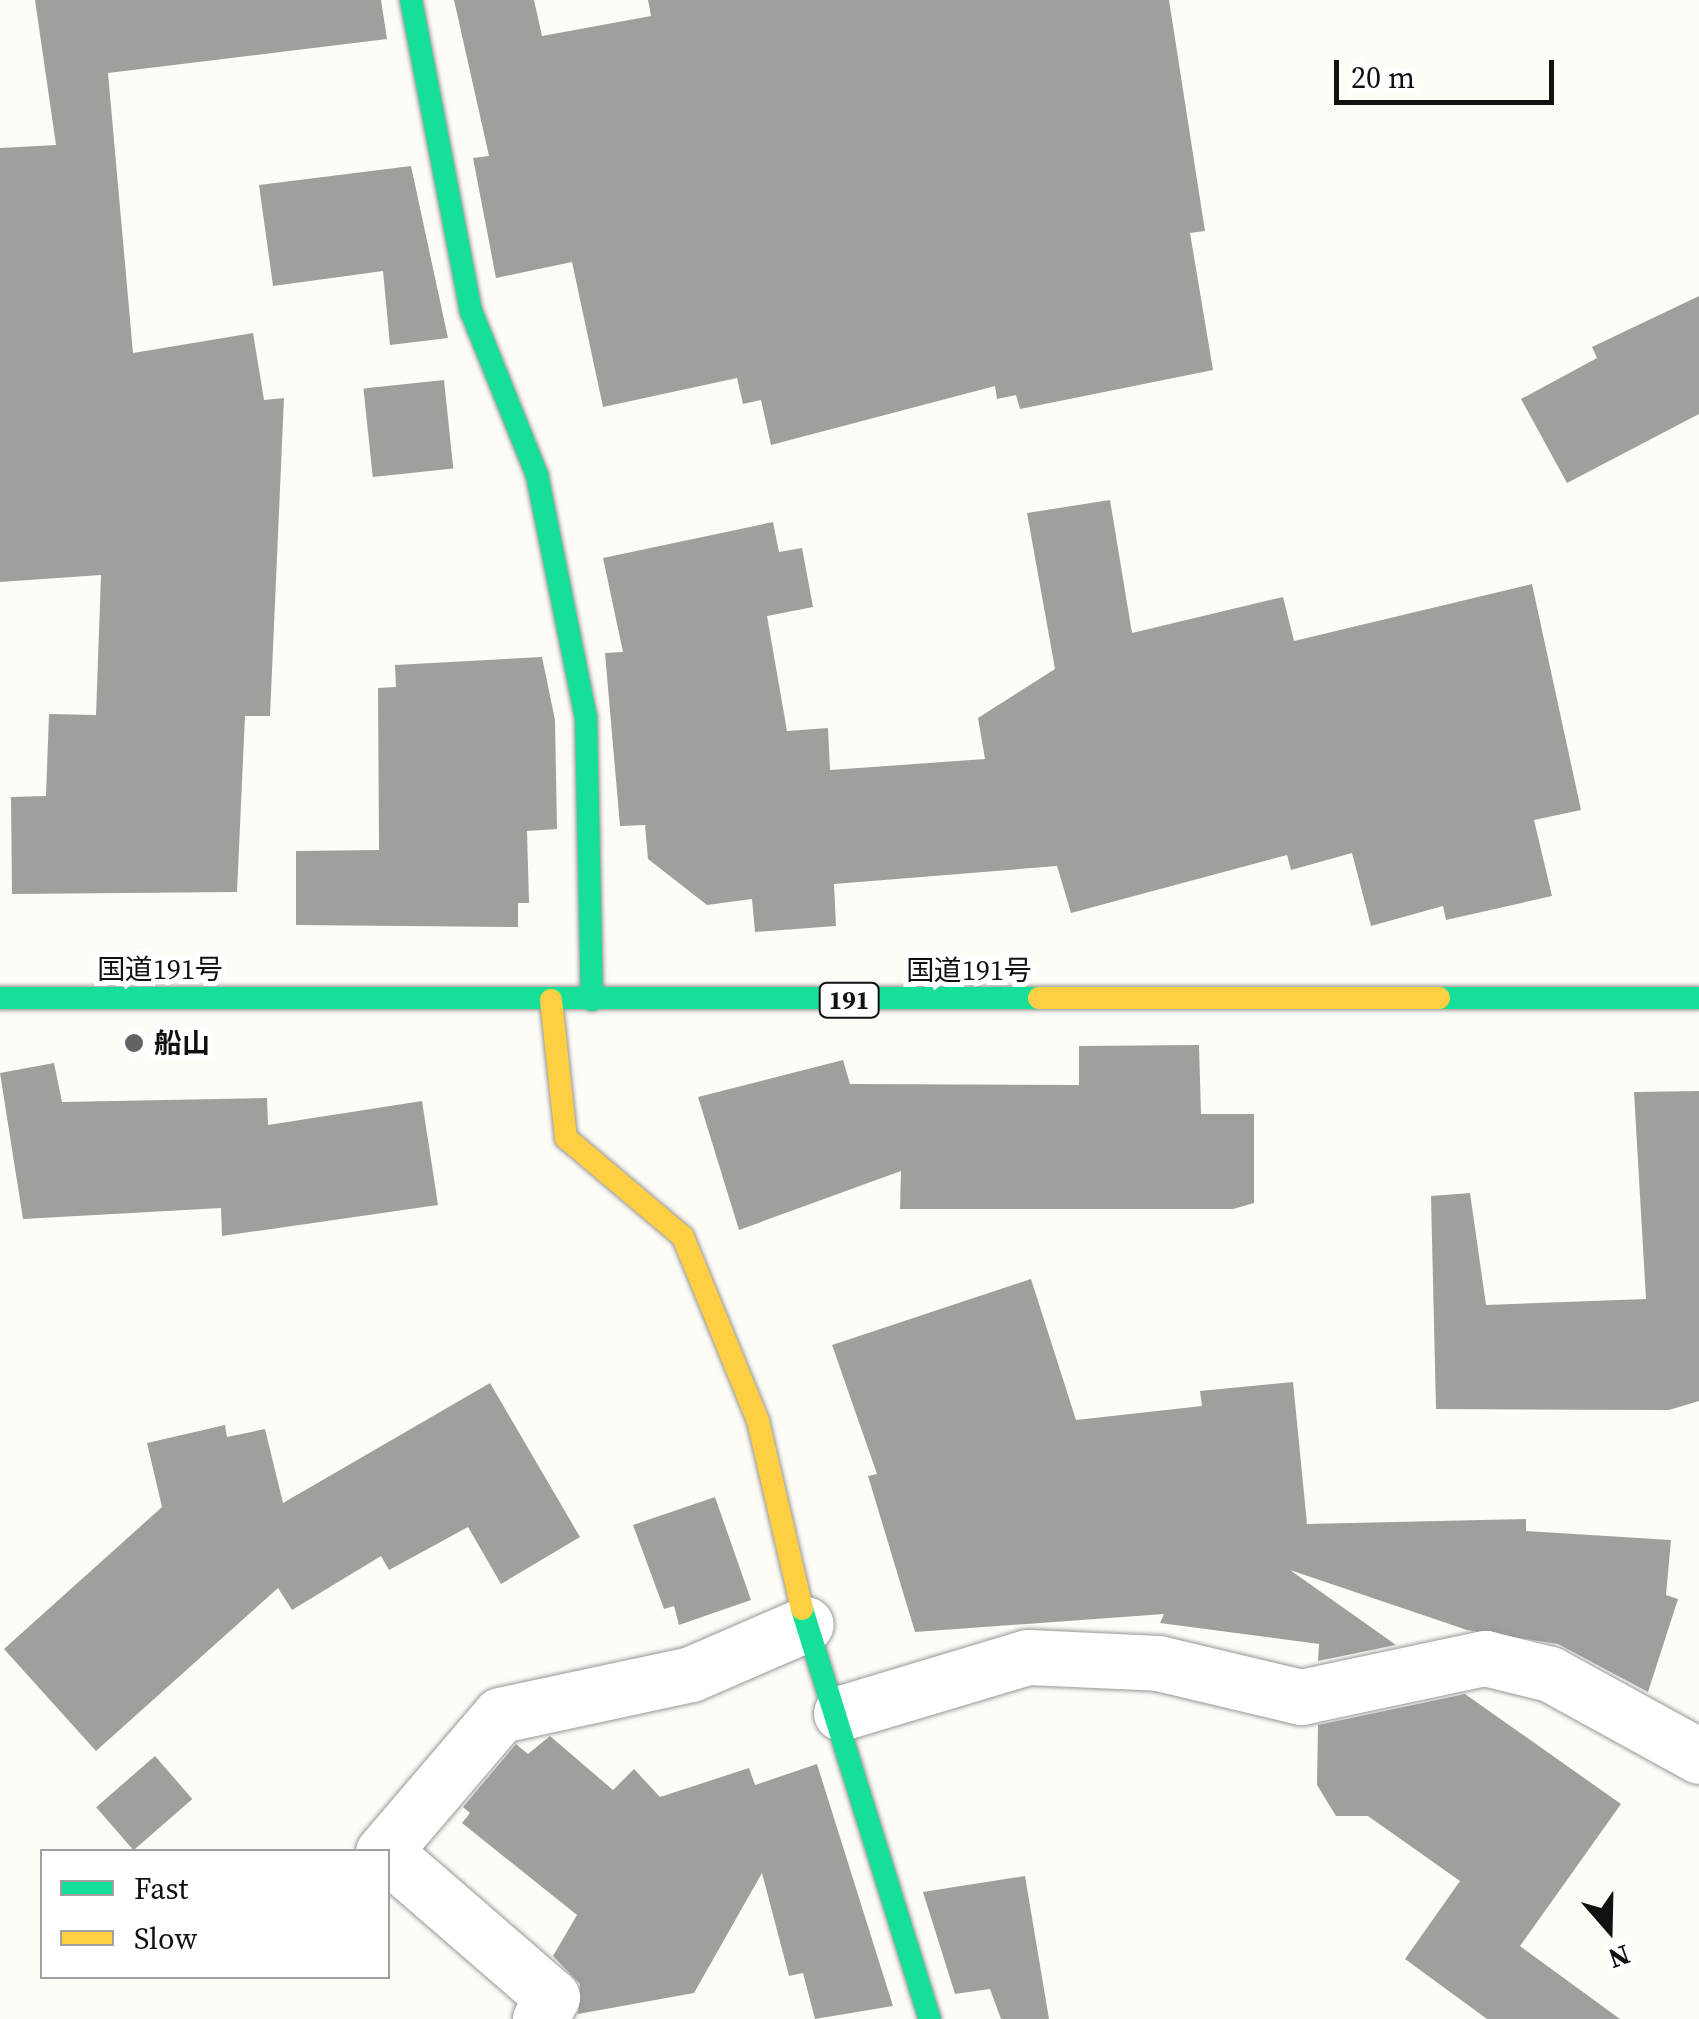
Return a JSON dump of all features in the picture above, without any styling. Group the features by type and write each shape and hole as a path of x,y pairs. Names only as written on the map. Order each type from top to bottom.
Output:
{"main road":[{"path":"411,0 471,311 537,475 586,717 592,1000"},
{"name":"国道191号","path":"0,998 1699,998"},
{"path":"551,1000 566,1138 683,1237 758,1421 806,1624 841,1713 930,2019"}],"street":[{"path":"388,1849 500,1715 691,1674 806,1624"},
{"path":"841,1713 1028,1657 1158,1663 1302,1697 1485,1658 1550,1674 1699,1756"},
{"path":"390,1857 552,1997 540,2019"}],"building":[{"path":"35,0 381,0 387,39 108,73 133,353 253,333 264,400 284,398 270,716 245,716 237,892 12,894 11,797 46,796 49,714 96,715 101,575 0,582 0,148 56,145"},
{"path":"454,0 534,0 542,36 651,16 648,0 1169,0 1205,231 1190,233 1213,370 1020,409 1016,395 997,399 995,386 771,445 761,400 743,404 737,378 603,407 572,262 496,278 473,158 489,156"},
{"path":"411,166 448,338 390,345 383,271 273,286 259,185"},
{"path":"1699,296 1699,414 1567,483 1521,399 1597,358 1592,347"},
{"path":"444,380 453,469 373,477 363,388"},
{"path":"1110,500 1132,633 1283,597 1294,641 1532,584 1581,810 1534,820 1552,896 1446,920 1443,906 1371,926 1352,853 1291,870 1287,855 1071,913 1057,866 834,884 836,926 755,932 752,899 707,905 648,859 645,825 620,826 605,653 623,652 603,558 773,522 779,552 802,548 813,607 767,616 787,731 828,728 830,770 985,759 978,718 1055,669 1027,513"},
{"path":"542,657 555,720 557,829 527,831 529,903 518,903 518,927 296,925 296,851 379,850 378,688 396,687 395,665"},
{"path":"1199,1045 1201,1114 1254,1114 1254,1203 1233,1209 900,1209 901,1171 739,1230 698,1097 843,1060 850,1084 1079,1085 1079,1046"},
{"path":"54,1063 62,1102 267,1098 268,1125 422,1101 438,1205 222,1236 221,1208 23,1219 0,1073"},
{"path":"1699,1091 1699,1401 1669,1410 1436,1409 1431,1196 1470,1193 1486,1305 1646,1299 1634,1092"},
{"path":"1031,1279 1076,1420 1202,1406 1200,1391 1293,1382 1307,1524 1526,1519 1526,1531 1671,1540 1666,1595 1678,1599 1648,1692 1558,1644 1467,1630 1290,1570 1396,1645 1318,1661 1319,1644 1160,1623 1164,1614 915,1632 868,1476 877,1474 832,1345"},
{"path":"490,1383 580,1537 501,1584 468,1527 389,1570 381,1556 292,1610 278,1588 96,1751 4,1649 162,1507 147,1443 225,1425 227,1437 265,1429 283,1503"},
{"path":"715,1497 751,1600 679,1625 674,1606 664,1609 633,1525"},
{"path":"1465,1694 1621,1804 1520,1946 1620,2019 1487,2019 1405,1959 1460,1881 1368,1816 1336,1816 1317,1785 1318,1725"},
{"path":"550,1736 613,1790 634,1769 660,1797 749,1768 755,1785 817,1764 893,2006 815,2019 803,1973 789,1976 762,1873 694,1993 578,2014 580,1984 553,1956 577,1915 462,1823 470,1813 463,1807 516,1744 528,1754"},
{"path":"155,1756 192,1799 132,1849 96,1807"},
{"path":"1025,1876 1049,2019 1001,2019 990,1989 955,1994 923,1892"}],"traffic: fast":[{"path":"411,0 471,311 537,475 586,717 592,1000"},
{"path":"0,998 1039,998"},
{"path":"1439,998 1699,998"},
{"path":"802,1609 930,2019"}],"traffic: slow":[{"path":"1039,998 1439,998"},
{"path":"551,1000 566,1138 683,1237 758,1421 802,1609"}],"place":[{"name":"船山","path":"134,1043"}]}
